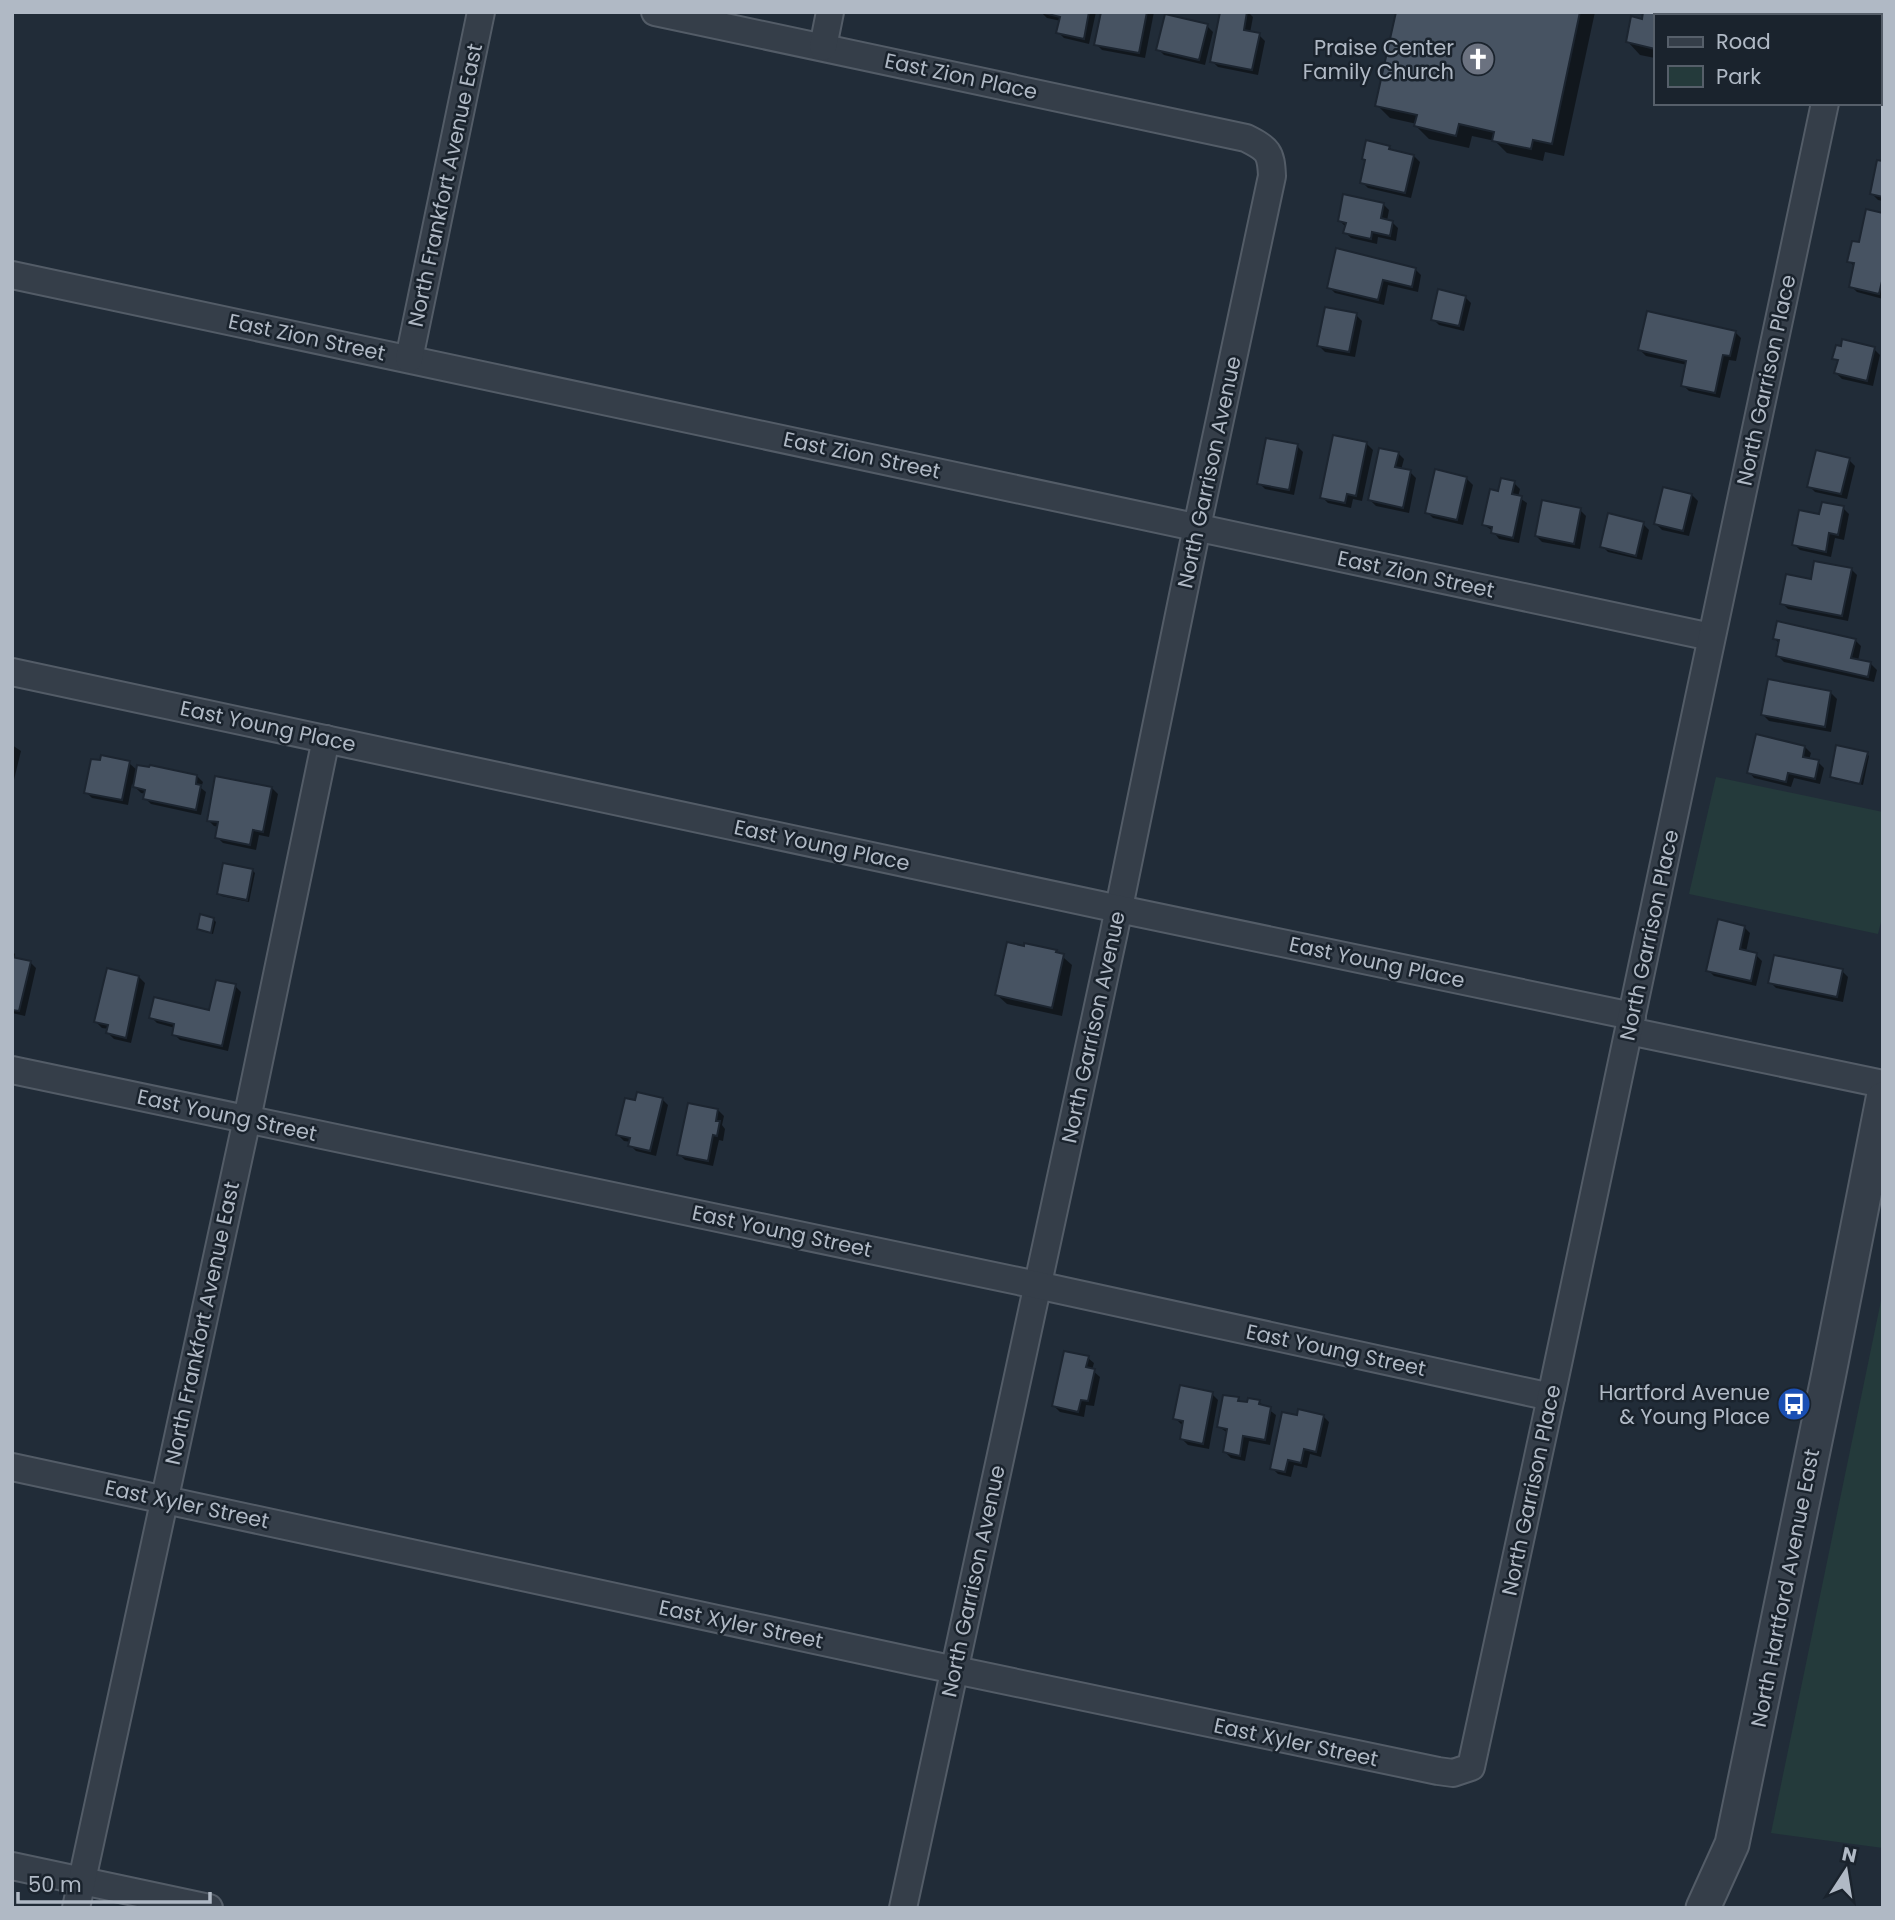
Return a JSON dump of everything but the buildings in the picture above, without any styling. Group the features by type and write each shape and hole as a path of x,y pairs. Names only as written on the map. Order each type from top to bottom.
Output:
{"street":[{"name":"North Frankfort Avenue East","path":"409,359 481,12"},
{"name":"East Zion Place","path":"655,12 1246,138 1264,147"},
{"path":"823,47 830,12"},
{"name":"North Garrison Place","path":"1471,1766 1825,105"},
{"name":"North Garrison Avenue","path":"903,1908 1119,909 1272,176 1271,158 1264,147"},
{"name":"East Zion Street","path":"12,275 1711,637"},
{"name":"East Young Place","path":"12,672 1119,909 1630,1023 1883,1084"},
{"name":"North Frankfort Avenue East","path":"76,1908 247,1119 326,739"},
{"name":"East Young Street","path":"12,1070 1037,1285 1551,1397"},
{"name":"North Hartford Avenue East","path":"1703,1908 1732,1844 1883,1099"},
{"name":"East Xyler Street","path":"12,1467 954,1670 1438,1771 1453,1773 1471,1766"},
{"path":"12,1866 209,1908"}],"green space":[{"path":"1716,777 1883,812 1883,914 1878,934 1689,894"},
{"path":"1883,1291 1883,1848 1771,1833"}],"place":[{"name":"Praise Center Family Church","path":"1478,59"},
{"name":"Hartford Avenue & Young Place","path":"1794,1404"}]}
